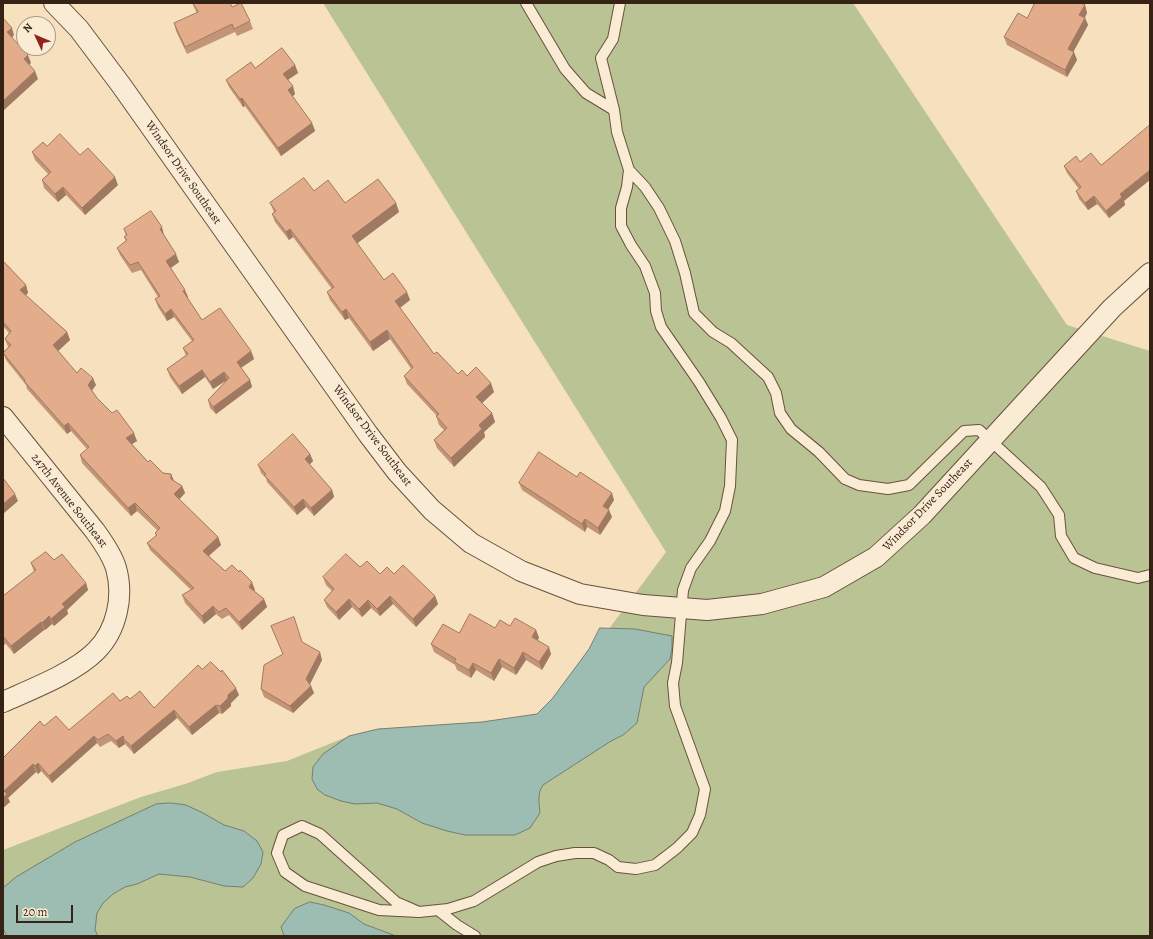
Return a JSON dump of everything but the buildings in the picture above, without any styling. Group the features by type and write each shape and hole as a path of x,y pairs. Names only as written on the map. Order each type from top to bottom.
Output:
{"street":[{"name":"Windsor Drive Southeast","path":"54,3 79,29 120,85 368,434 397,472 432,510 471,543 521,571 580,594 643,605 707,610 762,604 824,587 876,557 922,515 1112,308 1150,273"},
{"name":"247th Avenue Southeast","path":"3,417 95,531 107,549 116,568 119,588 116,617 109,633 97,650 79,664 54,679 3,702"}],"lane":[{"path":"526,3 565,69 586,93 614,110"},
{"path":"419,912 396,902 320,834 302,826 283,835 277,853 285,872 305,886 379,910 419,912 448,910 474,901 538,862 556,856 575,853 594,853 609,860 618,867 636,869 655,865 677,848 692,833 700,815 705,789 675,706 673,683 677,663 683,590 691,568 710,541 725,511 730,486 732,440 721,418 699,382 661,327 656,311 655,293 645,266 631,245 621,226 621,208 627,186 629,170 617,132 614,110 601,58 613,38 620,3"},
{"path":"629,170 645,187 659,208 675,241 685,273 694,313 713,332 731,343 768,377 776,393 780,412 791,429 819,452 845,479 859,485 888,489 909,485 964,431 979,430 1041,487 1059,515 1061,536 1074,558 1095,568 1138,578 1150,575"},
{"path":"438,910 457,926 475,936"}],"green space":[{"path":"323,3 853,3 1067,325 1150,351 1150,936 3,936 3,850 141,797 185,784 217,772 287,761 349,736 378,729 482,722 545,715 666,552"}],"water":[{"path":"600,628 635,629 672,636 670,659 644,687 637,723 623,735 611,741 543,785 539,795 540,813 530,828 515,835 465,835 422,823 397,809 377,803 355,804 341,801 325,795 317,789 312,779 313,767 323,754 349,736 378,729 482,722 537,714 552,699 581,660 589,649"},
{"path":"171,803 186,805 224,825 244,831 257,841 263,852 261,864 253,878 243,887 224,886 190,877 159,874 137,884 125,887 113,894 103,903 97,913 95,930 98,936 7,936 3,929 3,888 16,877 75,842 156,804"},
{"path":"310,902 349,913 364,924 396,936 284,936 281,927 294,909"}]}
